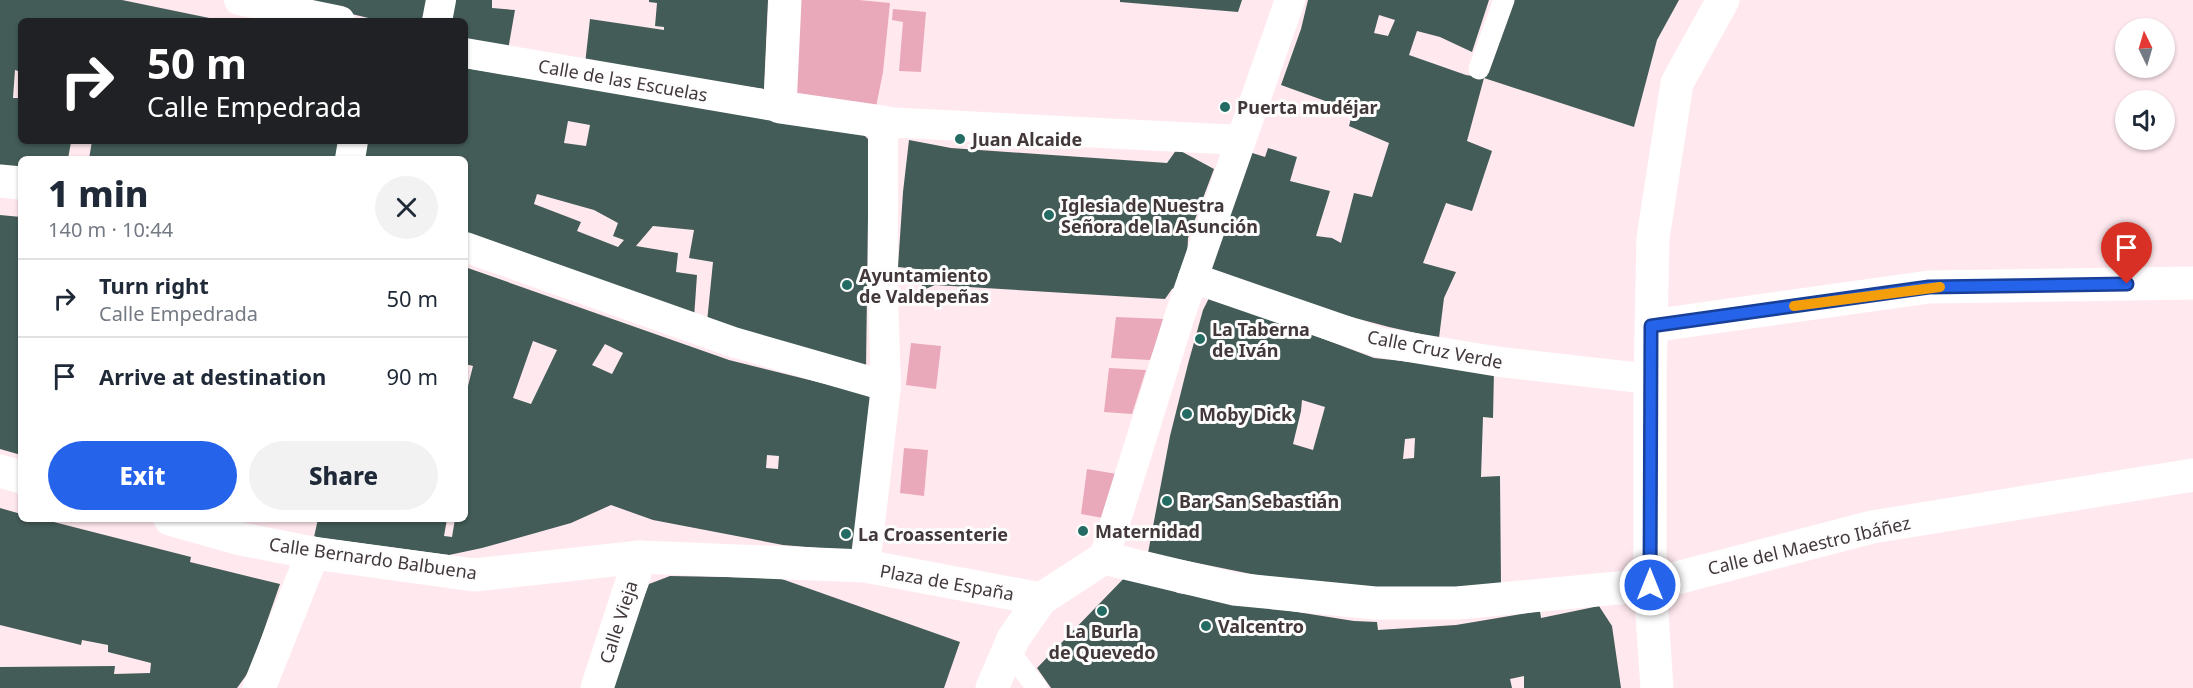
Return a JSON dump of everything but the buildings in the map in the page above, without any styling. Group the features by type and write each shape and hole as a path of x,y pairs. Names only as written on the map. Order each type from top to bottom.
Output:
{"street":[{"path":"239,0 326,18"},
{"path":"438,18 441,0"},
{"path":"786,0 780,107 883,122 1241,140"},
{"path":"992,688 1013,639 1041,599 1104,558 1180,315 1290,0"},
{"path":"1658,688 1650,585 1653,238 1677,83 1723,0"},
{"name":"Calle de las Escuelas","path":"468,54 780,107"},
{"name":"Plaza de España","path":"883,122 883,298 886,386 865,566 1041,599"},
{"path":"0,181 18,183"},
{"path":"468,248 733,342 886,386"},
{"name":"Calle Cruz Verde","path":"1193,278 1378,342 1500,362 1650,379"},
{"path":"1651,326 1929,287 2193,283"},
{"path":"0,471 18,476"},
{"name":"Calle del Maestro Ibáñez","path":"1104,558 1234,589 1375,603 1456,603 1650,585 1872,527 2193,475"},
{"name":"Calle Bernardo Balbuena","path":"191,522 241,529 313,553 474,575 639,557 865,566"},
{"path":"259,688 313,553"},
{"name":"Calle Vieja","path":"597,688 639,557"}],"lane":[{"path":"1479,69 1504,0"},
{"path":"1009,651 1037,688"}],"shaded area":[{"path":"801,0 859,0 890,3 883,72 876,107 794,97"},
{"path":"893,9 926,12 921,72 899,71 903,22 892,20"},
{"path":"1116,317 1165,319 1150,360 1111,358"},
{"path":"911,343 941,346 936,389 906,385"},
{"path":"1109,368 1146,370 1132,414 1104,412"},
{"path":"904,448 928,450 924,496 900,493"},
{"path":"1087,469 1117,474 1103,518 1081,514"}],"slow traffic":[{"path":"1794,306 1940,287"}],"place":[{"name":"Puerta mudéjar","path":"1225,107"},
{"name":"Juan Alcaide","path":"960,139"},
{"name":"Iglesia de Nuestra Señora de la Asunción","path":"1049,215"},
{"name":"Ayuntamiento de Valdepeñas","path":"847,285"},
{"name":"La Taberna de Iván","path":"1200,339"},
{"name":"Moby Dick","path":"1187,414"},
{"name":"Bar San Sebastián","path":"1167,501"},
{"name":"Maternidad","path":"1083,531"},
{"name":"La Croassenterie","path":"846,534"},
{"name":"La Burla de Quevedo","path":"1102,611"},
{"name":"Valcentro","path":"1206,626"}],"route":[{"path":"1650,585 1651,326 1929,287 2127,284"}]}
